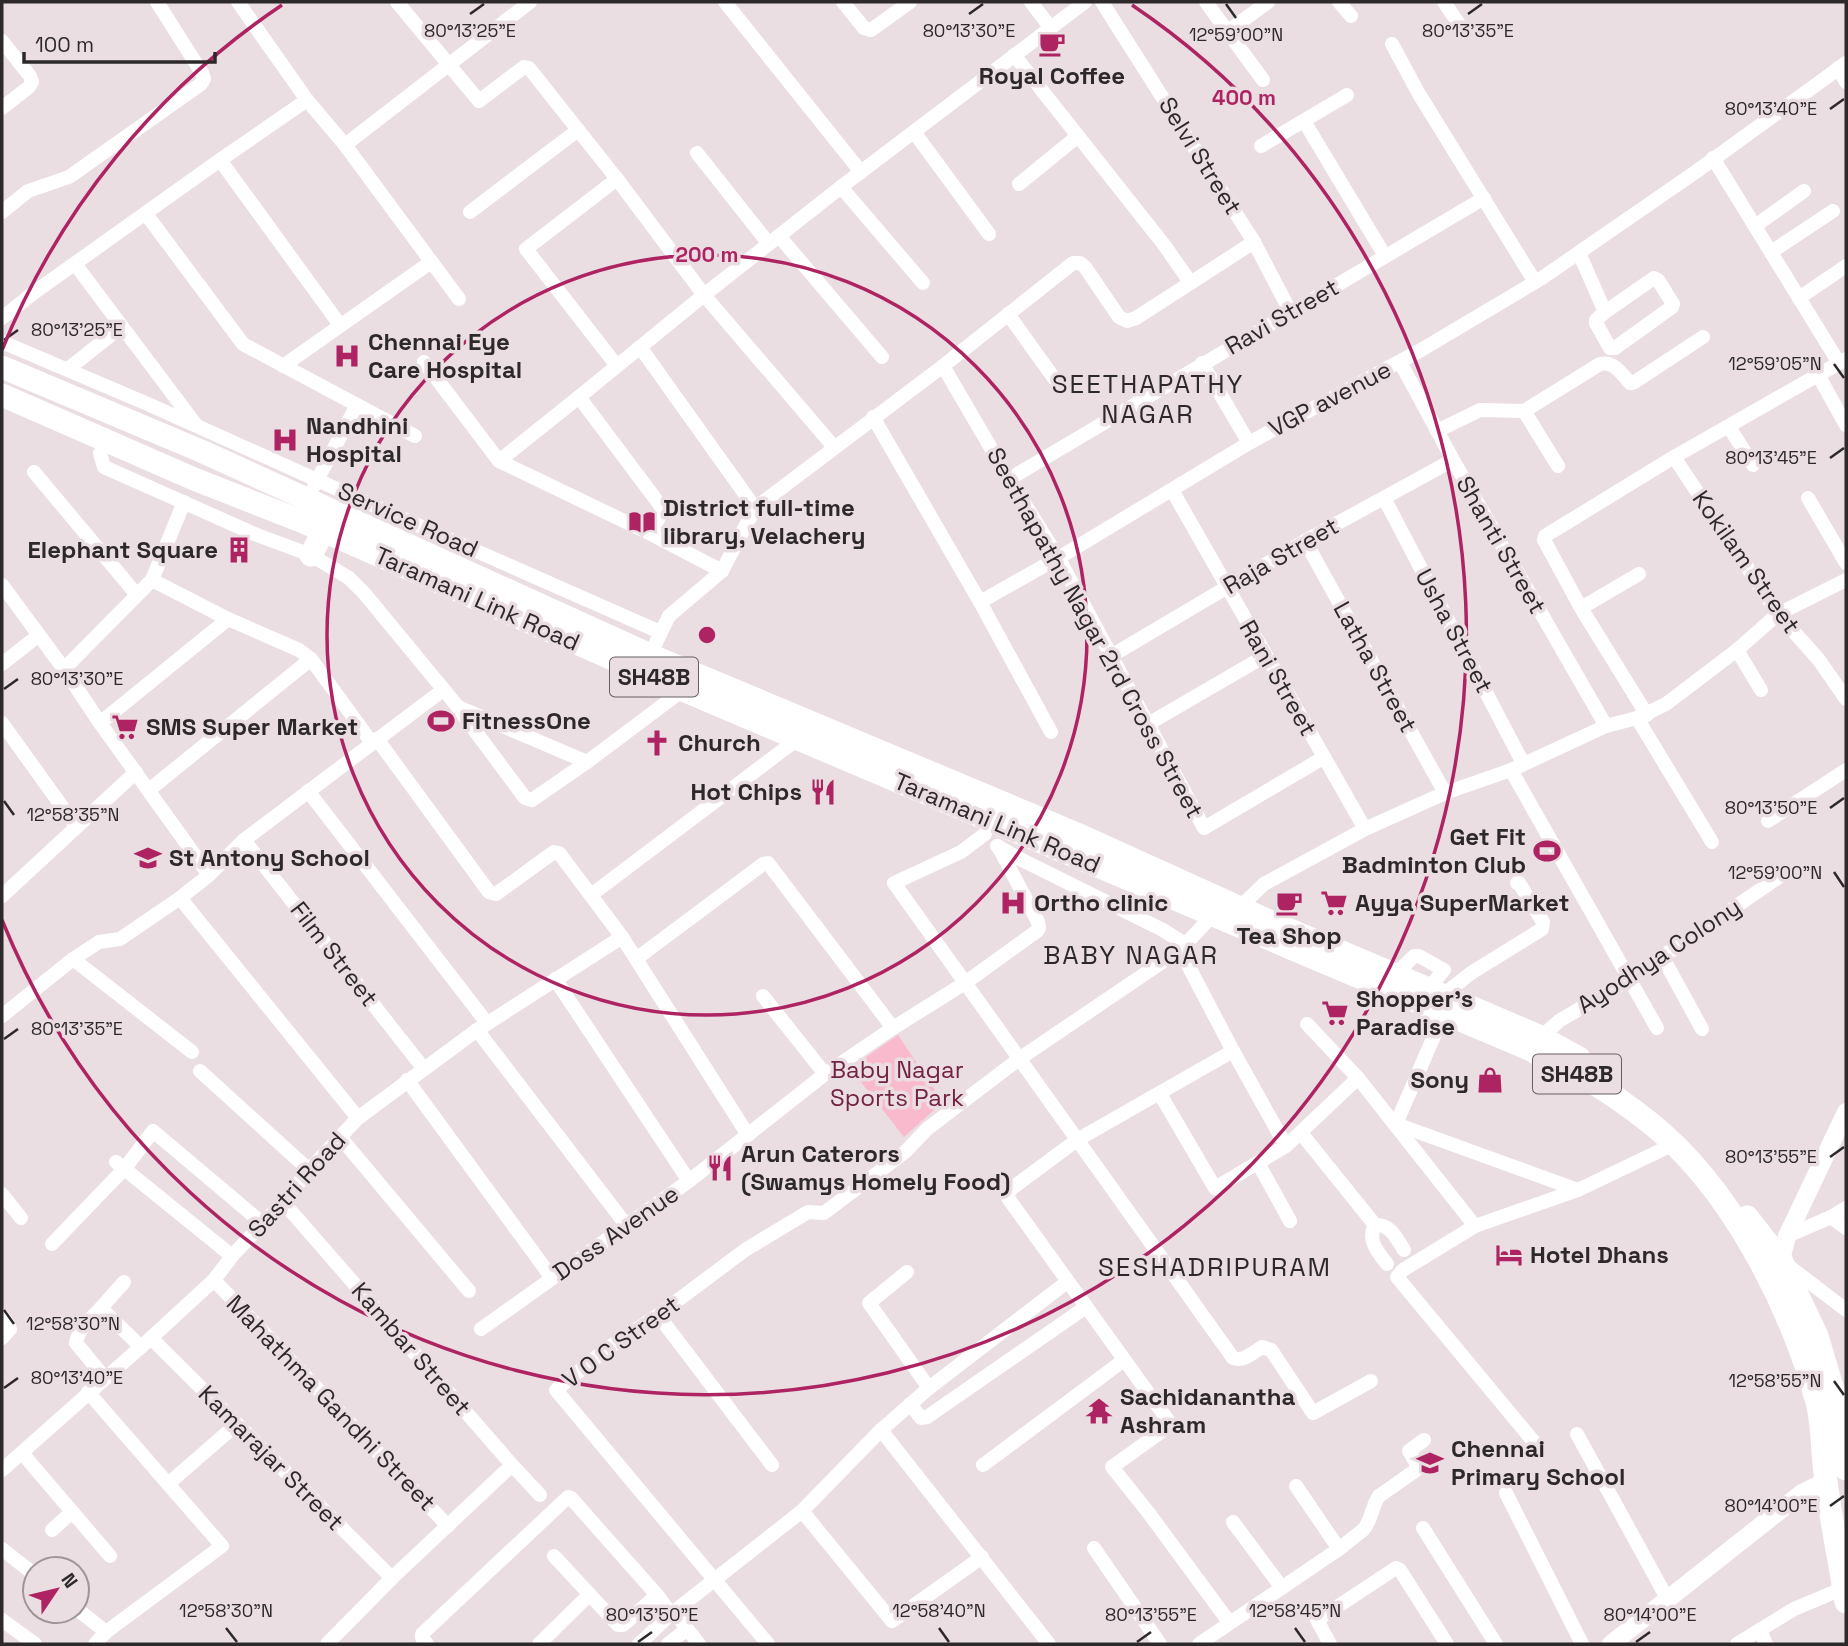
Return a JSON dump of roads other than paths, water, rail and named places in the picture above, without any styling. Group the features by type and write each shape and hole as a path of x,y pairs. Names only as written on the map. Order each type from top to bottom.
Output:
{"main road":[{"name":"Taramani Link Road","path":"2,367 240,465 312,489 329,522 683,690 799,738 986,826 1026,825 1240,907 1395,975 1438,999"},
{"path":"2,379 240,465 262,491 273,510"},
{"name":"Taramani Link Road","path":"2,395 194,479 273,510 329,522 650,655 1026,825 1213,915 1438,999 1538,1045 1595,1067 1689,1141 1713,1168 1782,1260 1841,1389 1846,1469"},
{"path":"311,555 329,522"},
{"name":"Taramani Link Road","path":"1538,1045 1650,1122 1674,1144 1703,1176 1736,1222 1769,1276 1797,1343 1818,1404 1826,1481 1845,1595"}],"street":[{"path":"2,212 28,191 69,177 201,84 204,79 202,74 157,2"},
{"path":"238,2 307,100 345,145 459,299"},
{"path":"397,2 479,101 524,67 529,68 618,179 704,295 834,447"},
{"path":"345,145 530,2"},
{"path":"725,2 861,172"},
{"path":"843,2 867,30 873,29 910,2"},
{"path":"1031,2 1050,27"},
{"path":"499,461 841,187 1085,2"},
{"name":"Selvi Street","path":"1102,2 1254,242 1291,313"},
{"path":"1206,2 1263,80"},
{"path":"1227,32 1268,2"},
{"path":"1339,2 1351,16"},
{"path":"1444,2 1463,30"},
{"path":"2,41 32,82 29,88 2,108"},
{"path":"1392,44 1419,94 1535,282"},
{"path":"1014,55 1165,246 1190,282"},
{"path":"1842,65 1846,82"},
{"name":"VGP avenue","path":"980,601 1248,443 1400,362 1535,282 1842,65"},
{"path":"1261,146 1347,95"},
{"path":"2,318 307,100"},
{"path":"1304,121 1385,256"},
{"path":"470,212 578,130"},
{"path":"914,132 989,234"},
{"path":"1019,184 1078,136"},
{"path":"697,153 882,358"},
{"path":"1712,842 1544,541 1546,534 1579,514 1842,361 1799,298 1713,158"},
{"path":"220,160 340,325"},
{"path":"617,366 526,249 618,179"},
{"path":"841,187 923,284"},
{"path":"1755,226 1804,191"},
{"name":"Ravi Street","path":"1009,480 1484,198"},
{"path":"1771,252 1833,211"},
{"path":"146,214 240,341 415,436"},
{"path":"650,655 669,616 722,571 755,508 943,366 1073,263 1080,263 1119,317 1127,321 1136,318 1254,242"},
{"path":"1579,253 1605,312"},
{"path":"284,366 431,262"},
{"path":"75,264 198,428 240,465"},
{"path":"1799,298 1846,266"},
{"path":"1654,278 1673,304 1613,349 1607,345 1596,323 1605,312 1654,278"},
{"path":"1008,314 1059,385"},
{"path":"68,369 121,327"},
{"path":"1437,431 1480,410 1524,411 1600,364 1607,363 1616,367 1633,383 1703,337"},
{"path":"2,342 198,428"},
{"path":"640,348 755,508"},
{"path":"424,362 499,461 722,571"},
{"name":"Shanti Street","path":"1400,362 1453,460 1606,726"},
{"path":"1202,363 1248,443"},
{"name":"Seethapathy Nagar 2rd Cross Street","path":"943,366 1009,480 1058,557 1204,828 1323,758"},
{"path":"1818,375 1846,425"},
{"path":"579,397 663,509 651,534"},
{"path":"312,489 357,405"},
{"path":"1524,411 1558,466"},
{"path":"873,417 980,601 1051,732"},
{"path":"1729,427 1753,465"},
{"path":"100,453 104,467 257,535 311,555 349,578 458,707 529,800 587,762 683,690"},
{"name":"Kokilam Street","path":"1674,457 1778,614 1819,660 1846,699"},
{"name":"Raja Street","path":"1111,656 1305,541 1453,460"},
{"path":"34,472 137,595"},
{"name":"Service Road","path":"312,489 415,524 660,632"},
{"name":"Rani Street","path":"1172,490 1365,829"},
{"name":"Usha Street","path":"1384,498 1517,766 1628,980 1657,1028"},
{"path":"1808,498 1846,564"},
{"path":"64,668 152,580 184,502"},
{"name":"Latha Street","path":"1305,541 1445,793"},
{"path":"1581,608 1639,573"},
{"path":"152,580 228,619 299,650 311,659 489,892 500,892 555,852 559,853 622,937 748,1135"},
{"path":"1240,907 1264,884 1365,829 1606,726 1642,716 1666,704 1737,650 1778,614 1846,580"},
{"path":"2,585 64,668 209,875"},
{"path":"100,723 228,619"},
{"path":"2,664 39,635"},
{"path":"1737,650 1761,690"},
{"path":"1148,724 1265,656"},
{"path":"149,790 311,659"},
{"path":"2,1016 73,959 99,942 120,939 180,898 209,875 244,840 443,690"},
{"path":"458,707 587,762"},
{"path":"2,723 76,827"},
{"path":"591,895 799,738"},
{"path":"1768,821 1846,770"},
{"path":"2,896 136,772"},
{"path":"308,791 627,1226"},
{"path":"1286,1146 1233,1051 1182,947 998,846 986,826 961,852 894,883 1233,1358 1244,1359 1262,1347 1271,1350 1313,1413 1371,1381"},
{"name":"Film Street","path":"244,840 424,1069"},
{"name":"Doss Avenue","path":"481,1329 689,1181 825,1074 965,983 1039,928 998,846"},
{"path":"636,959 763,864 768,863 892,1028"},
{"name":"Ayodhya Colony","path":"1538,1045 1559,1021 1628,980 1779,877"},
{"path":"1438,999 1466,977 1542,929 1544,925 1520,883 1517,883"},
{"path":"180,898 358,1118"},
{"path":"1019,1059 1182,947 1213,915"},
{"name":"Sastri Road","path":"2,1470 214,1280 232,1256 358,1118 482,1026 622,937"},
{"path":"1395,975 1416,955 1444,970 1466,977"},
{"path":"1662,957 1702,1029"},
{"path":"73,959 192,1052"},
{"path":"1396,1124 1438,999 1444,970"},
{"path":"555,979 689,1181"},
{"path":"763,996 825,1074"},
{"path":"1307,1024 1396,1124 1475,1226"},
{"path":"1229,1622 1112,1467 1165,1429 1167,1419 1067,1282 1007,1194 1077,1140 1233,1051"},
{"name":"V O C Street","path":"714,1580 556,1390 606,1350 745,1250 808,1212 824,1213 905,1153 927,1129 1019,1059"},
{"path":"200,1071 309,1170"},
{"path":"1160,1094 1216,1188 1286,1146 1358,1079"},
{"path":"407,1080 552,1278"},
{"path":"1846,1112 1787,1236 1782,1260 1846,1310"},
{"path":"1396,1124 1578,1190"},
{"path":"52,1244 153,1131 262,1223"},
{"path":"1301,1133 1375,1225"},
{"path":"340,1137 469,1291"},
{"path":"1534,1442 1397,1277 1403,1270 1475,1226 1578,1190 1674,1144"},
{"path":"1258,1163 1290,1221"},
{"path":"121,1165 232,1256"},
{"path":"2,1194 21,1218"},
{"name":"Kambar Street","path":"283,1202 540,1495"},
{"path":"1787,1236 1846,1208"},
{"path":"1831,1217 1846,1228"},
{"path":"1375,1225 1380,1224 1392,1231 1404,1250"},
{"path":"1375,1225 1371,1232 1372,1241 1387,1264"},
{"path":"906,1272 869,1303 929,1388"},
{"name":"Mahathma Gandhi Street","path":"214,1280 448,1526"},
{"path":"105,1378 76,1343 76,1338 124,1282"},
{"path":"639,1644 672,1613 802,1511 910,1404 1067,1282"},
{"path":"910,1404 921,1418 926,1418 1086,1307"},
{"name":"Kamarajar Street","path":"101,1308 146,1343 237,1424 391,1578"},
{"path":"658,1315 772,1465"},
{"path":"2,1316 10,1329 2,1338"},
{"path":"983,1465 1124,1360"},
{"path":"88,1392 222,1546 106,1632 95,1644"},
{"path":"168,1484 237,1424"},
{"path":"881,1430 982,1557 1042,1642"},
{"path":"1577,1434 1668,1600"},
{"path":"1199,1644 1367,1527 1379,1496 1419,1468 1409,1451 1424,1440"},
{"path":"22,1453 110,1556"},
{"path":"327,1644 391,1578 512,1465"},
{"path":"1611,1644 1802,1493 1826,1481"},
{"path":"1296,1486 1339,1549"},
{"path":"1506,1493 1582,1644"},
{"path":"428,1644 422,1634 568,1497 699,1644"},
{"path":"802,1511 892,1621 982,1557"},
{"path":"52,1530 72,1512"},
{"path":"1233,1522 1282,1588"},
{"path":"1423,1528 1496,1644"},
{"path":"1094,1548 1160,1644"},
{"path":"2,1549 21,1564"},
{"path":"554,1556 621,1625 657,1595"},
{"path":"1330,1644 1317,1620 1396,1568 1400,1570 1447,1644"},
{"path":"714,1580 768,1644"},
{"path":"539,1644 589,1595"},
{"path":"1737,1644 1794,1609 1845,1595"},
{"path":"2,1620 35,1644"},
{"path":"91,1620 106,1632"},
{"path":"668,1644 687,1629"},
{"path":"1760,1630 1766,1644"}],"place":[{"name":"Royal Coffee","path":"1052,44"},
{"name":"Chennai Eye Care Hospital","path":"347,356"},
{"name":"Nandhini Hospital","path":"285,440"},
{"name":"District full-time library, Velachery","path":"642,522"},
{"name":"Elephant Square","path":"239,550"},
{"name":"FitnessOne","path":"441,721"},
{"name":"SMS Super Market","path":"125,727"},
{"name":"Church","path":"657,743"},
{"name":"Hot Chips","path":"823,792"},
{"name":"Get Fit Badminton Club","path":"1547,851"},
{"name":"St Antony School","path":"148,858"},
{"name":"Ortho clinic","path":"1013,903"},
{"name":"Tea Shop","path":"1289,903"},
{"name":"Ayya SuperMarket","path":"1334,903"},
{"name":"Shopper's Paradise","path":"1335,1013"},
{"name":"Sony","path":"1490,1080"},
{"name":"Arun Caterors (Swamys Homely Food)","path":"720,1168"},
{"name":"Hotel Dhans","path":"1509,1255"},
{"name":"Sachidanantha Ashram","path":"1099,1411"},
{"name":"Chennai Primary School","path":"1430,1463"}],"district":[{"name":"SEETHAPATHY NAGAR","path":"1148,399"},
{"name":"BABY NAGAR","path":"1131,955"},
{"name":"SESHADRIPURAM","path":"1215,1267"}],"park label":[{"name":"Baby Nagar Sports Park","path":"897,1084"}]}
